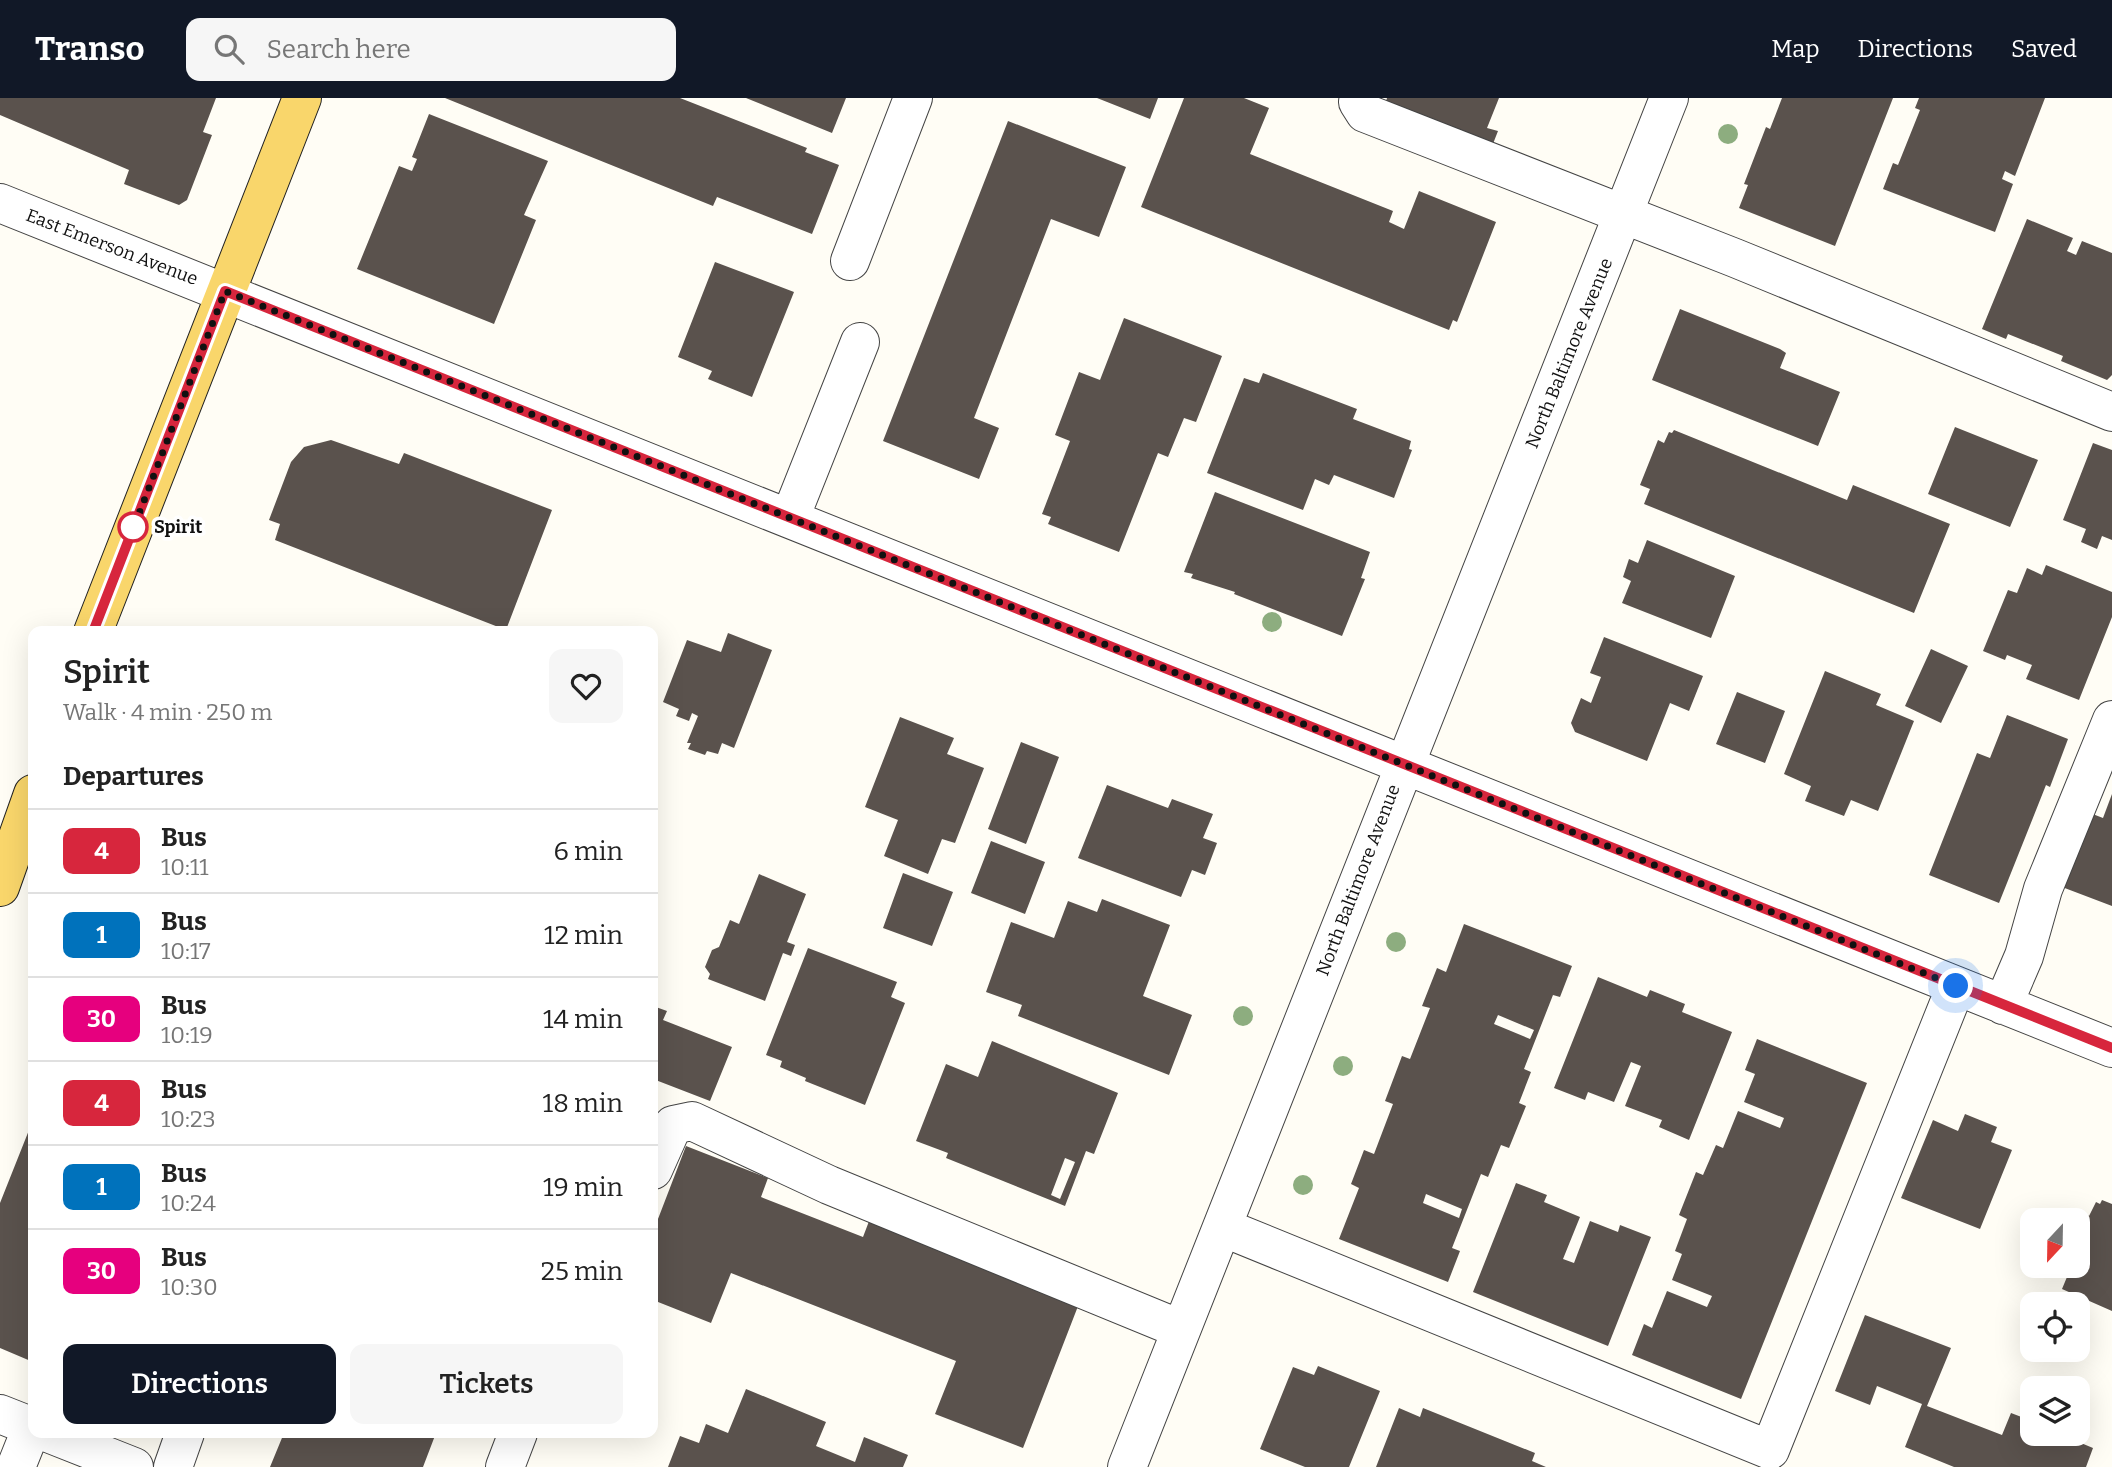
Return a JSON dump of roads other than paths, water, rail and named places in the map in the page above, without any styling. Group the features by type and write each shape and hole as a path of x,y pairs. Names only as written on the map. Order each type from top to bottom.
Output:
{"main road":[{"path":"95,626 302,98"},
{"path":"0,887 28,808"}],"street":[{"path":"850,261 913,98"},
{"path":"1359,98 1358,103 1365,113 2112,412"},
{"name":"North Baltimore Avenue","path":"1127,1467 1403,764 1669,98"},
{"name":"East Emerson Avenue","path":"0,203 2112,1048"},
{"path":"790,518 860,342"},
{"path":"2003,1005 2024,956 2043,888 2112,720"},
{"path":"1222,1227 1770,1450 1956,986"},
{"path":"658,1159 673,1125 692,1121 829,1185 1180,1329"},
{"path":"16,1467 28,1425"},
{"path":"61,1438 134,1467"},
{"path":"173,1467 184,1438"},
{"path":"505,1467 516,1438"}],"place":[{"name":"Spirit","path":"133,527"}]}
